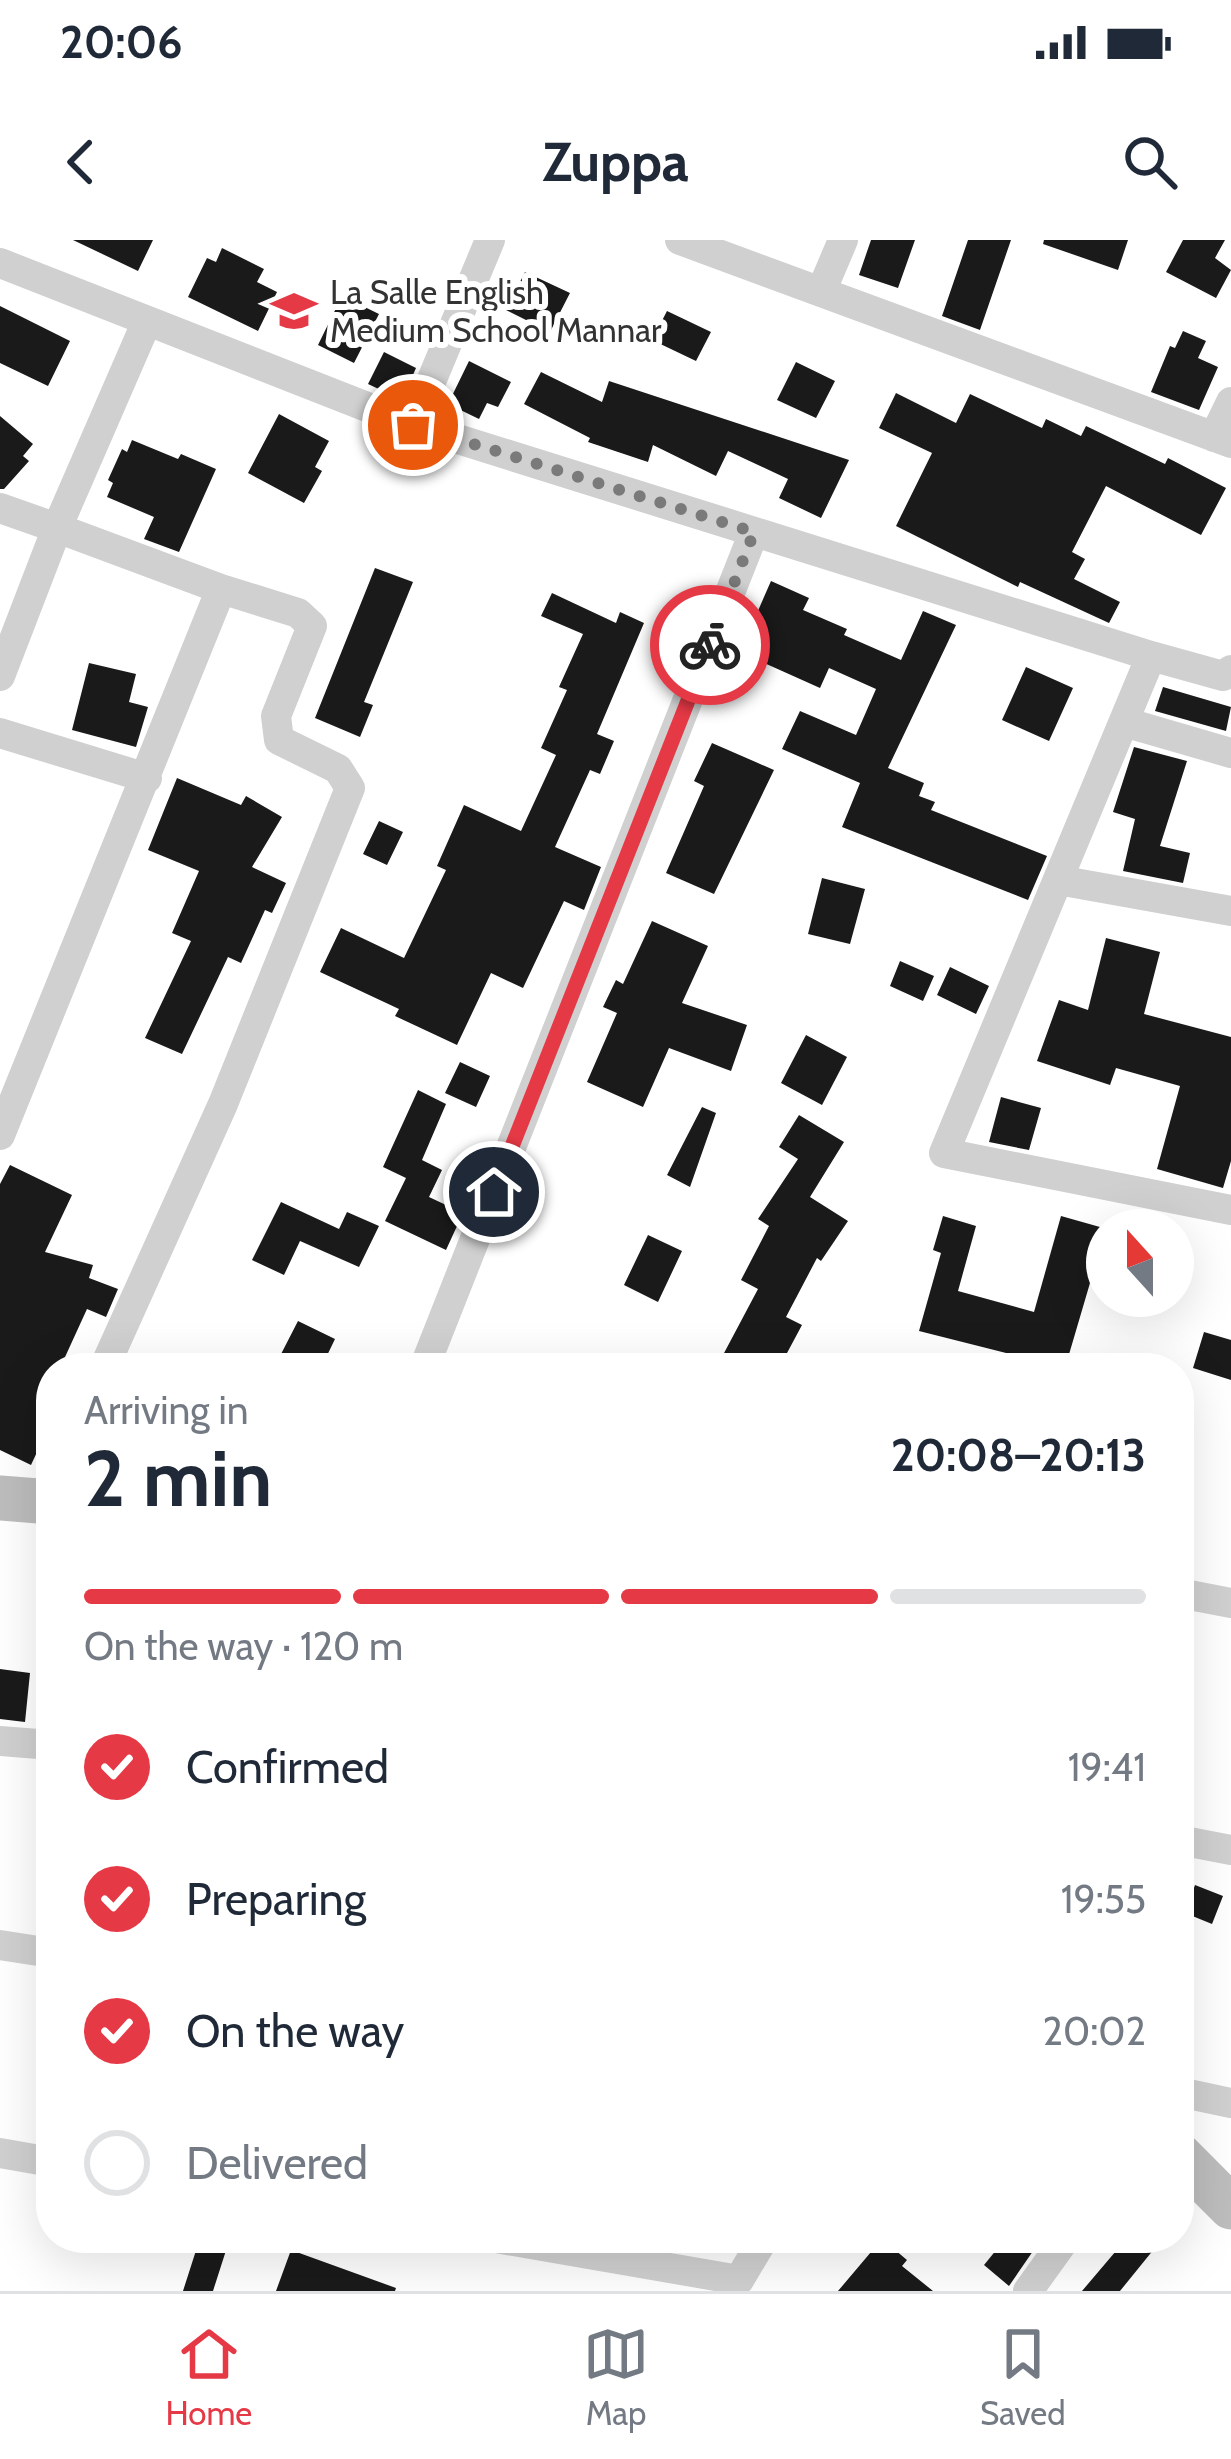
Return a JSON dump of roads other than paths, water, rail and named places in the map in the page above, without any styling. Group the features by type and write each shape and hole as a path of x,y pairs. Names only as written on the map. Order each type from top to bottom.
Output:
{"street":[{"path":"413,425 490,240"},
{"path":"680,240 1223,440 1231,402"},
{"path":"821,292 843,240"},
{"path":"0,263 413,425 1151,656 1223,676 1231,670"},
{"path":"0,676 57,528 147,321"},
{"path":"0,508 298,613 312,626 276,716 279,740 338,769 350,788 223,1104 111,1353"},
{"path":"430,1353 754,532"},
{"path":"0,1135 220,589"},
{"path":"1151,656 944,1153 1231,1210"},
{"path":"1124,722 1231,753"},
{"path":"0,734 147,778"},
{"path":"1058,880 1231,911"},
{"path":"1194,1596 1231,1603"},
{"path":"0,1741 36,1743"},
{"path":"1194,1843 1231,1850"},
{"path":"0,1945 36,1951"},
{"path":"1194,2095 1231,2103"},
{"path":"0,2153 36,2159"},
{"path":"1194,2170 1231,2207"},
{"path":"572,2253 735,2285 755,2253"},
{"path":"1028,2291 1055,2253"}],"place":[{"name":"La Salle English Medium School Mannar","path":"294,311"}]}
